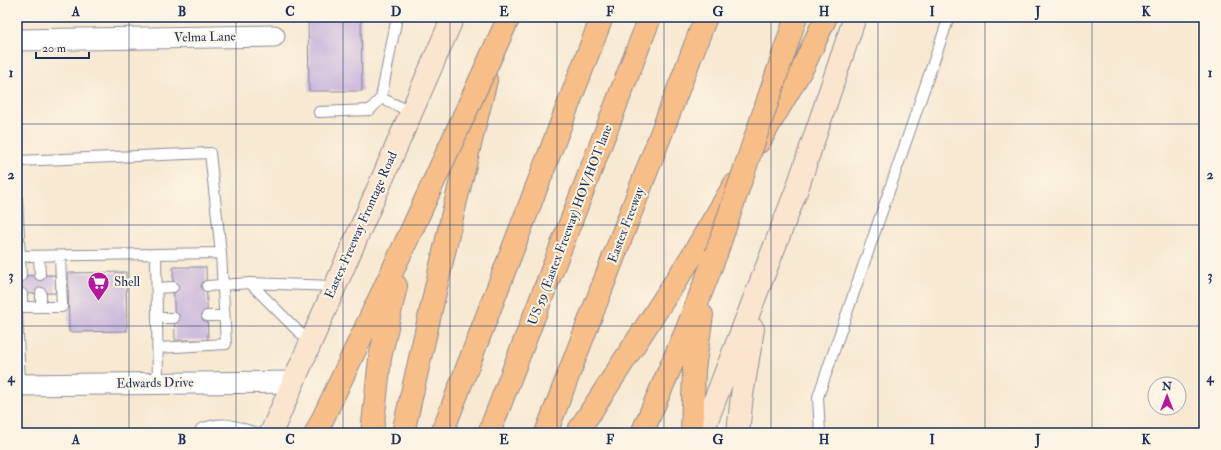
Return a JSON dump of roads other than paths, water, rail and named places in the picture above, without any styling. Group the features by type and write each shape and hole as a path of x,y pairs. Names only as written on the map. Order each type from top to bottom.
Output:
{"highway":[{"path":"403,433 452,217 502,17"},
{"path":"316,433 413,227 509,17"},
{"path":"442,433 602,17"},
{"name":"US 59 (Eastex Freeway) HOV/HOT lane","path":"489,433 650,17"},
{"name":"Eastex Freeway","path":"546,433 706,17"},
{"path":"642,433 682,342 716,254 796,17"},
{"path":"577,433 692,256 804,65 826,17"},
{"path":"372,433 379,365 387,324 403,258 413,227"},
{"path":"692,433 696,353 703,308 716,254"}],"main road":[{"name":"Eastex Freeway Frontage Road","path":"271,433 334,286 453,17"},
{"path":"702,433 797,189 855,17"},
{"path":"738,433 742,394 761,283"}],"street":[{"name":"Velma Lane","path":"17,40 274,36"},
{"name":"Edwards Drive","path":"18,385 293,382"}],"lane":[{"path":"319,112 370,110 381,98 397,17"},
{"path":"820,433 818,397 949,17"},
{"path":"381,98 411,112"},
{"path":"17,161 210,153 222,253 226,344 158,348"},
{"path":"17,199 21,276"},
{"path":"19,256 222,253"},
{"path":"156,254 158,383"},
{"path":"39,256 40,275"},
{"path":"19,308 62,307 60,256"},
{"path":"250,283 310,343"},
{"path":"206,286 250,283 334,286"},
{"path":"157,288 173,287"},
{"path":"41,293 41,307"},
{"path":"18,385 19,308 22,294"},
{"path":"207,316 224,316"},
{"path":"157,318 174,318"},
{"path":"200,433 201,429 216,423 233,426 256,433"}],"place":[{"name":"Shell","path":"98,302"}]}
